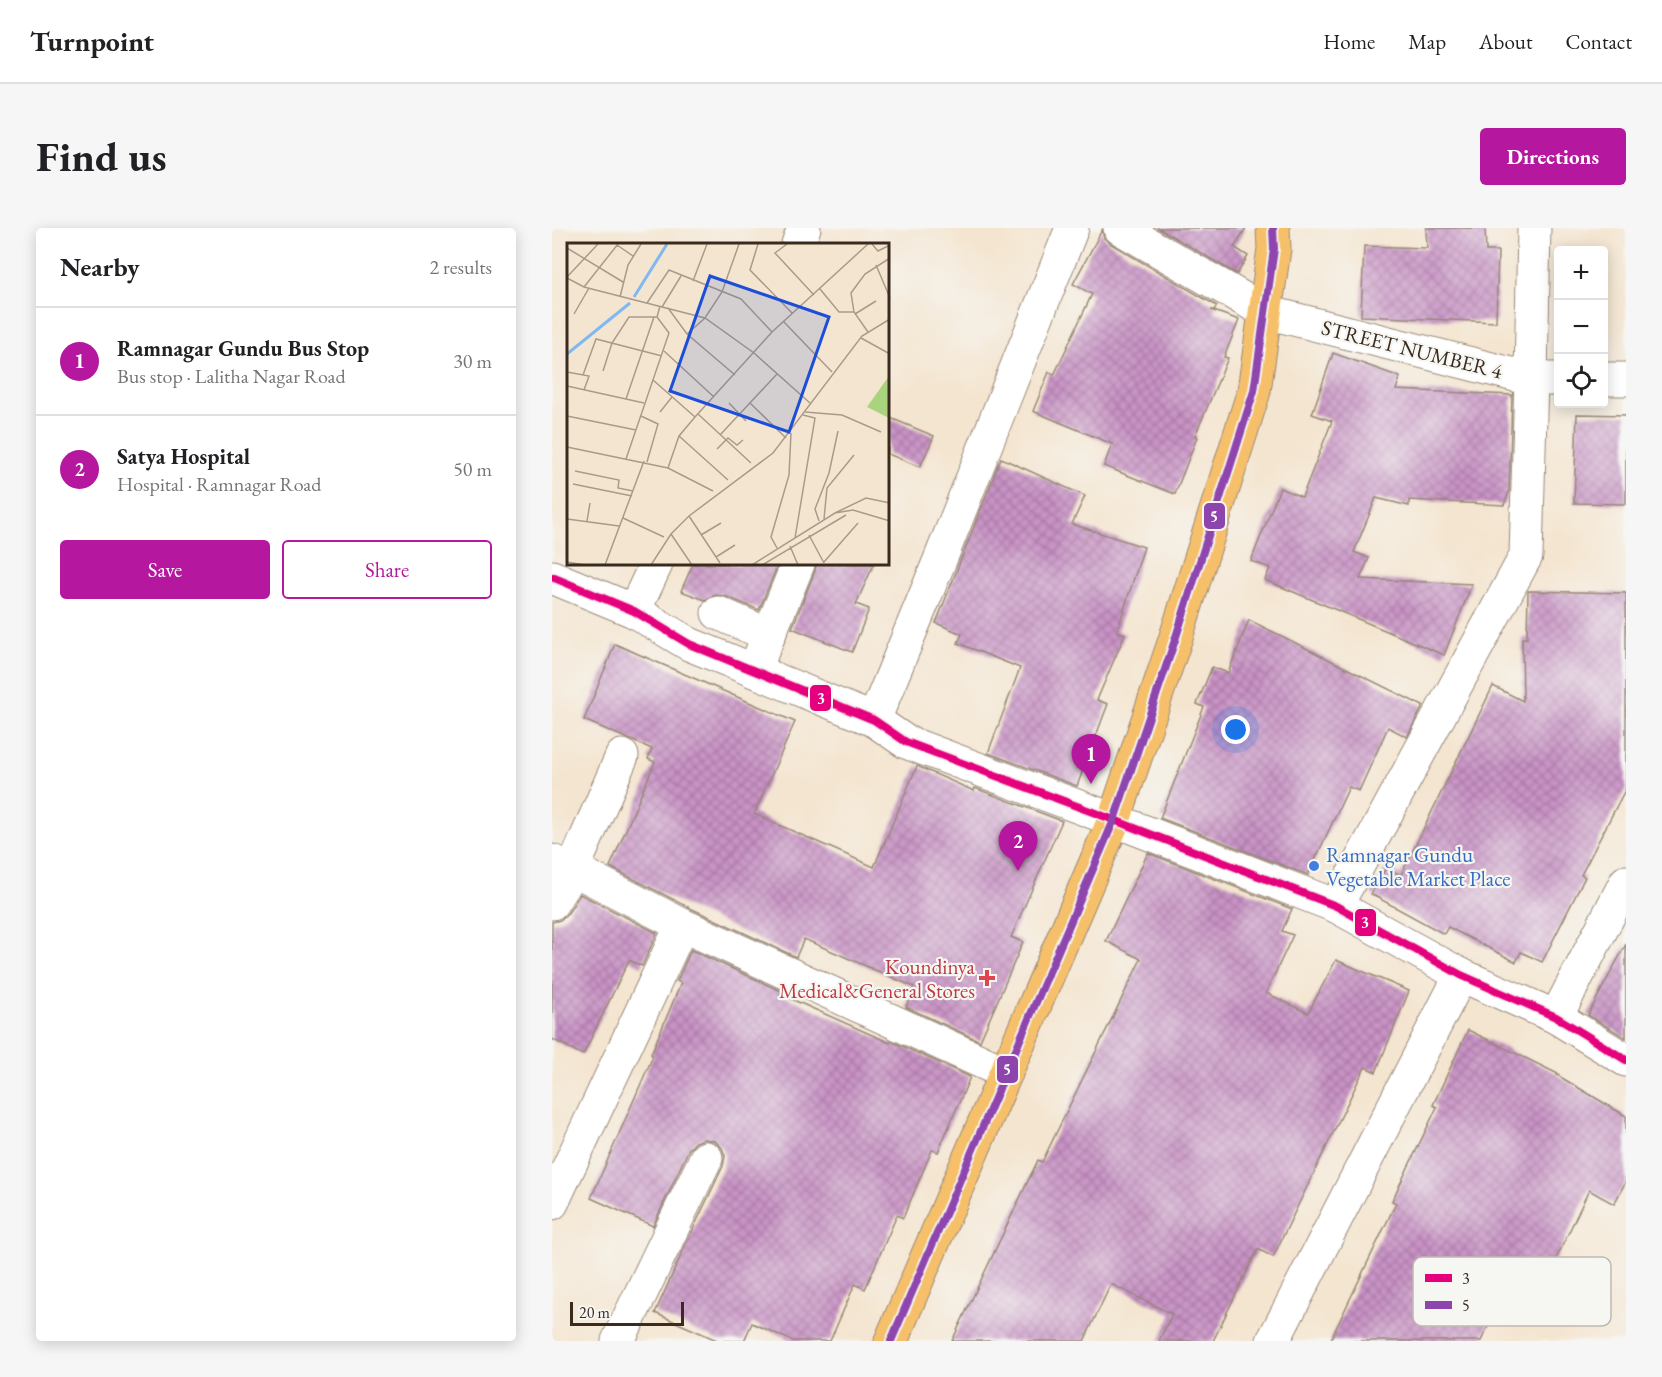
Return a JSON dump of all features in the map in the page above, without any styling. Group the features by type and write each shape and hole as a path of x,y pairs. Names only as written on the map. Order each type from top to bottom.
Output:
{"main road":[{"path":"891,1341 1114,820 1175,639 1254,391 1274,249 1273,228"}],"street":[{"path":"798,243 804,228"},
{"path":"874,720 1072,228"},
{"name":"STREET NUMBER 4","path":"1120,228 1266,312 1545,379"},
{"path":"1335,906 1526,556 1545,379 1534,228"},
{"path":"1608,379 1626,379"},
{"path":"634,611 655,566"},
{"path":"754,671 797,566"},
{"path":"552,577 634,611 689,644 874,720 906,742 1335,906 1461,975 1556,1017 1626,1060"},
{"path":"718,613 769,635"},
{"path":"552,903 562,865 622,756"},
{"path":"562,865 682,925 1006,1073"},
{"path":"1556,1017 1626,882"},
{"path":"552,1203 682,925"},
{"path":"1273,1341 1461,975"},
{"path":"618,1341 706,1158"}],"building":[{"path":"1158,228 1246,228 1234,247 1248,256 1237,274"},
{"path":"1426,228 1485,228 1486,251 1498,251 1496,322 1361,316 1364,246 1427,248"},
{"path":"1102,230 1104,238 1111,244 1217,306 1211,310 1239,320 1224,357 1228,358 1195,436 1197,437 1175,494 1104,466 1112,444 1033,411 1049,372 1054,375 1092,294 1073,284"},
{"path":"1333,353 1400,377 1396,390 1512,395 1509,492 1504,505 1409,500 1409,506 1376,498 1354,552 1369,558 1360,579 1472,584 1444,655 1265,580 1270,568 1251,561 1280,488 1302,497 1332,421 1312,414"},
{"path":"1577,414 1626,415 1626,504 1574,503"},
{"path":"890,418 934,436 920,467 890,455"},
{"path":"1001,458 1085,496 1072,524 1144,547 1117,631 1125,634 1097,700 1108,704 1077,786 988,753 1020,668 958,643 962,634 936,623"},
{"path":"692,566 777,566 759,610 725,596 715,595 705,600 681,591"},
{"path":"816,566 873,566 856,604 869,609 852,652 792,628"},
{"path":"1528,591 1626,593 1626,788 1581,875 1585,877 1542,962 1521,952 1516,962 1448,927 1444,934 1371,894 1386,868 1401,875 1493,686 1523,701 1522,638 1527,638"},
{"path":"1249,620 1423,706 1407,737 1388,727 1359,791 1349,787 1308,875 1160,818 1204,707 1197,704 1212,667 1228,673"},
{"path":"615,644 795,722 754,814 874,867 917,766 974,791 975,788 1062,821 1011,937 1023,942 980,1041 906,1007 914,987 804,939 796,957 690,908 610,867 655,762 648,759 652,749 584,720"},
{"path":"1148,853 1292,909 1282,931 1293,935 1266,993 1308,1013 1336,960 1409,991 1376,1072 1365,1067 1273,1257 1258,1249 1213,1341 1159,1341 1172,1314 1111,1284 1084,1341 952,1341 1038,1160 1042,1162 1141,959 1106,941"},
{"path":"580,894 657,933 642,966 629,960 583,1055 552,1039 552,922 560,920 568,913"},
{"path":"1626,944 1626,1038 1588,1015"},
{"path":"691,950 781,991 780,994 970,1077 938,1152 932,1150 903,1218 897,1215 865,1289 855,1284 830,1341 793,1341 752,1323 744,1341 719,1341 655,1313 723,1166 725,1156 722,1148 715,1141 704,1139 696,1142 689,1149 653,1226 591,1198 653,1056 651,1054 681,983 677,981"},
{"path":"1468,1030 1558,1074 1626,1116 1626,1181 1614,1204 1589,1190 1557,1257 1413,1257 1413,1326 1488,1326 1481,1341 1330,1341 1396,1203 1392,1201 1437,1107 1433,1105"}],"transit line":[{"name":"5","path":"891,1341 1114,820 1175,640 1254,391 1274,249 1273,228"},
{"name":"3","path":"552,577 634,611 689,644 874,720 906,742 1336,906 1461,975 1556,1017 1626,1060"}],"place":[{"name":"Ramnagar Gundu Bus Stop","path":"1091,784"},
{"name":"Ramnagar Gundu Vegetable Market Place","path":"1314,866"},
{"name":"Satya Hospital","path":"1018,871"},
{"name":"Koundinya Medical&General Stores","path":"987,978"}]}
